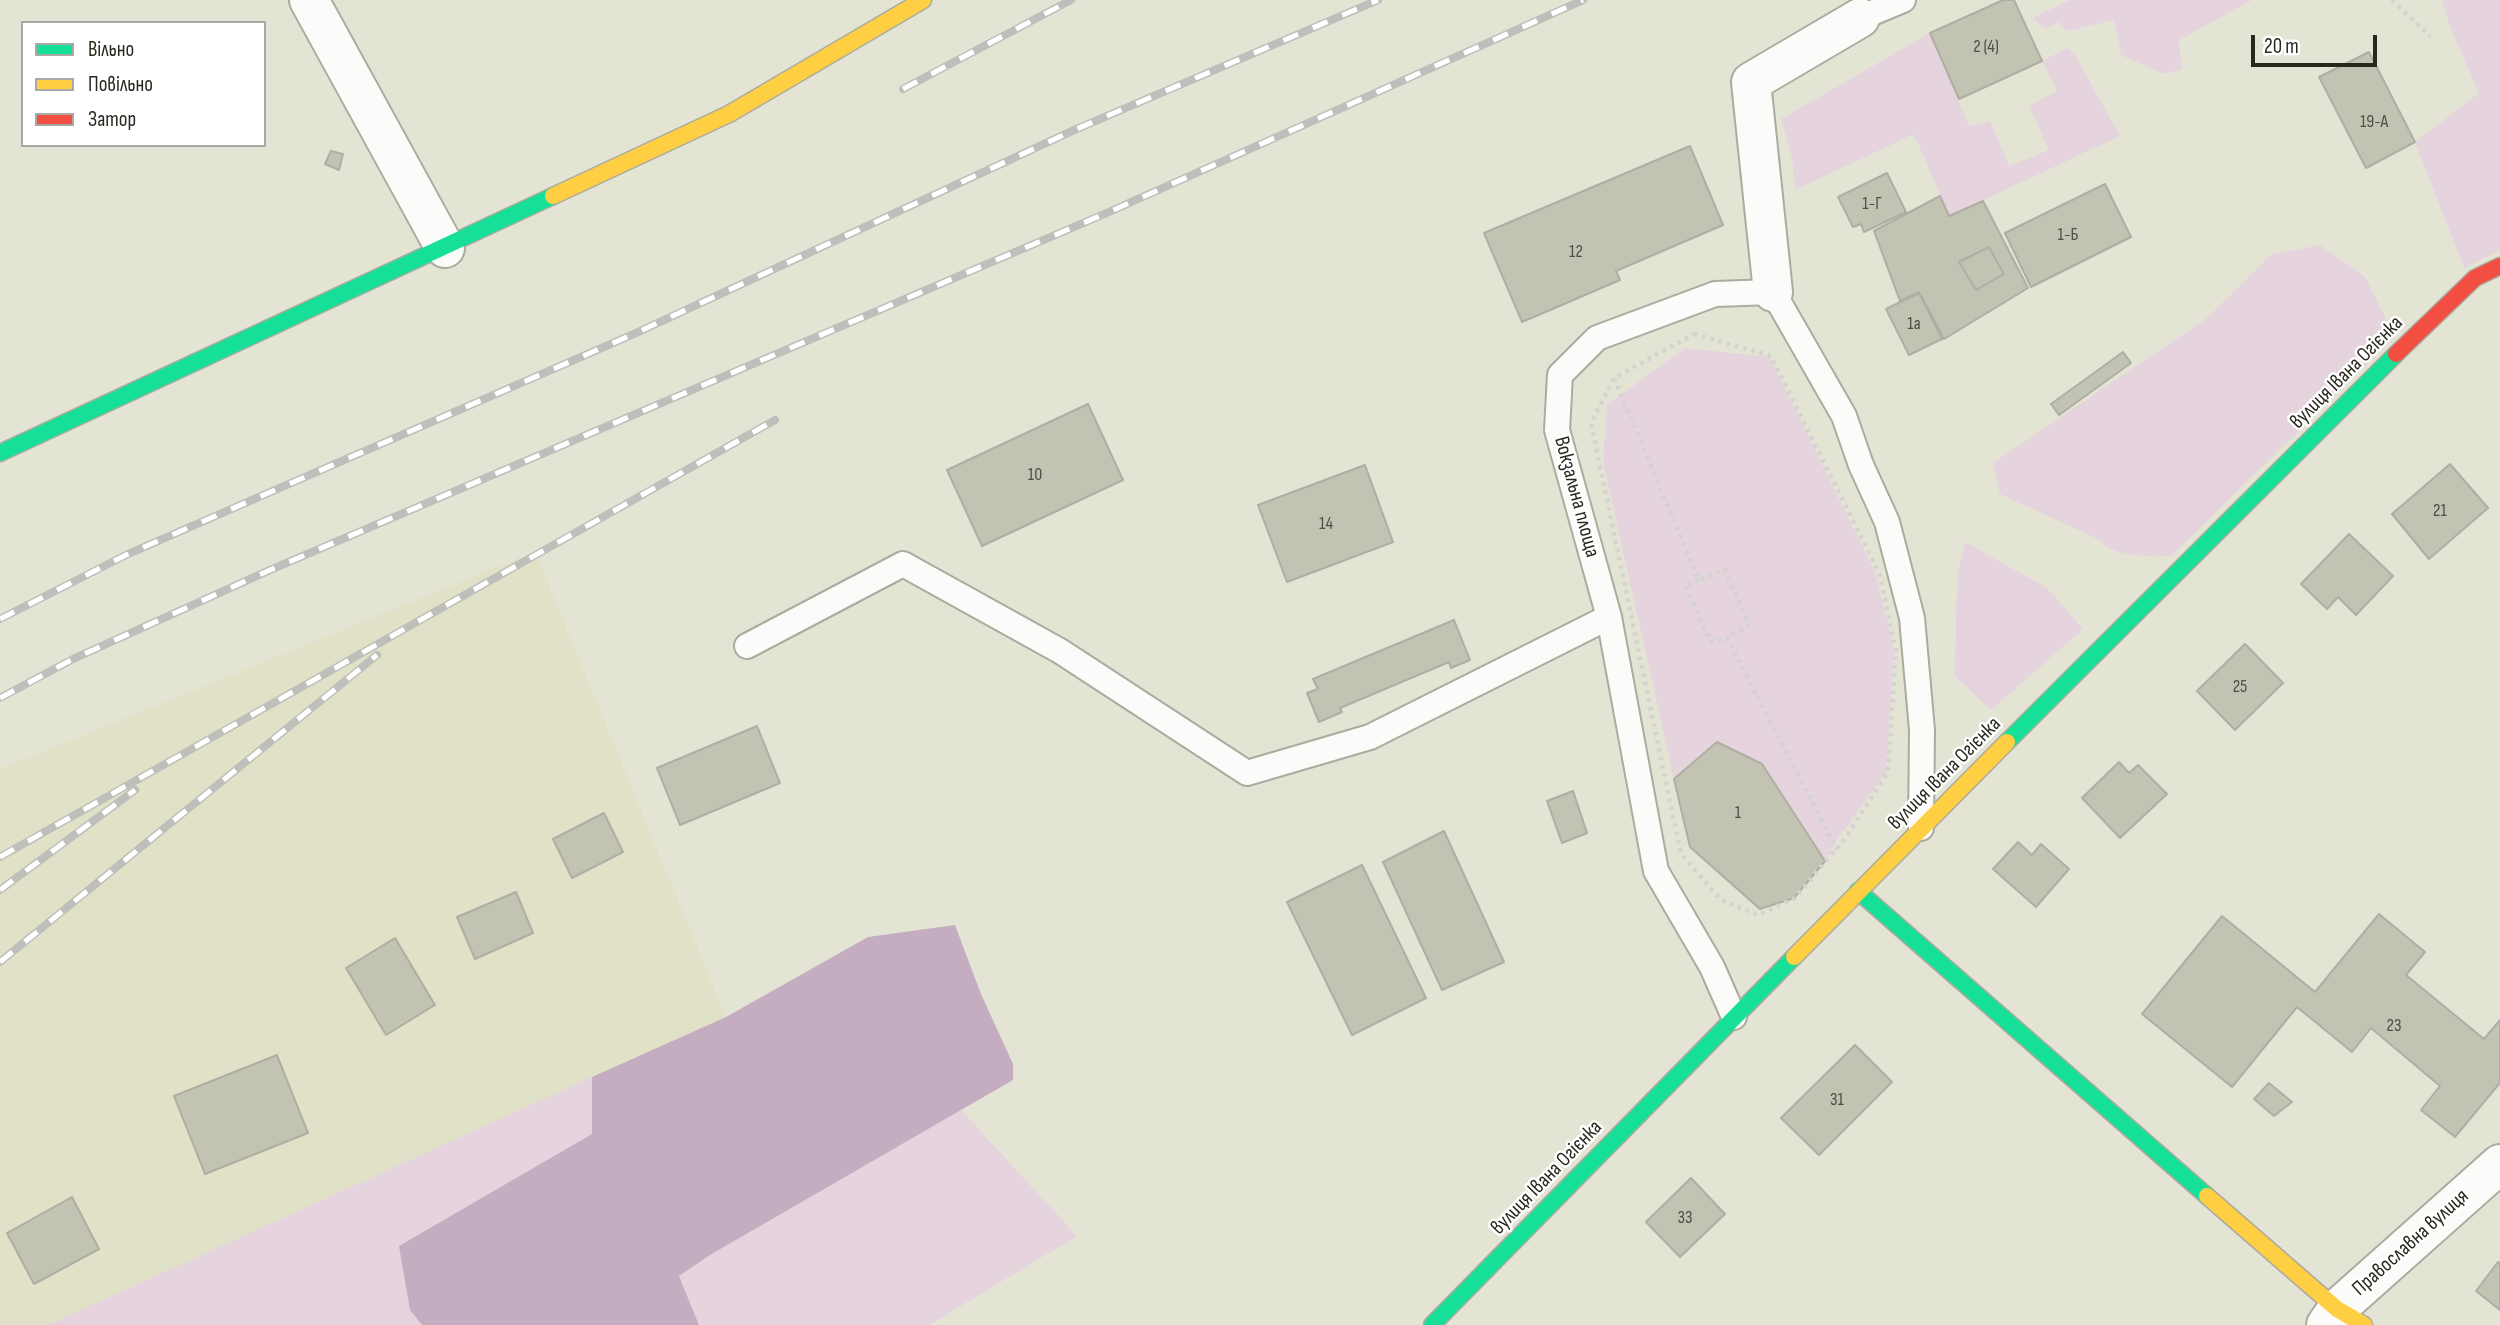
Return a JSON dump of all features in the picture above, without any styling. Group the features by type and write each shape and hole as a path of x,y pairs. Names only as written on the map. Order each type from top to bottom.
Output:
{"street":[{"path":"309,0 445,248"},
{"path":"0,453 729,114 923,0"},
{"path":"1773,292 1751,82 1860,18"},
{"name":"вулиця Івана Огієнка","path":"1432,1325 1858,891 2451,299 2475,278 2500,266"},
{"path":"1858,891 2343,1320"},
{"name":"Православна вулиця","path":"2343,1320 2500,1164"}],"lane":[{"path":"1860,18 1903,0"},
{"path":"1773,292 1844,416 1861,465 1887,522 1912,618 1922,730 1921,828"},
{"name":"Вокзальна площа","path":"1734,1017 1712,967 1656,871 1609,617 1557,430 1560,375 1597,338 1715,294 1773,292"},
{"path":"747,646 903,564 1060,650 1247,773 1370,737 1609,617"}],"path":[{"path":"2392,0 2430,36"},
{"path":"1693,334 1771,356 1880,575 1896,651 1888,772 1836,849 1795,898 1758,915 1721,901 1681,854 1591,423 1614,378 1693,334"},
{"path":"1597,338 1699,580"},
{"path":"1725,570 1749,625 1727,638 1711,642 1685,585 1725,570"},
{"path":"1727,638 1858,891"}],"shaded area":[{"path":"2070,0 2252,0 2179,40 2182,69 2164,74 2121,55 2114,20 2067,31 2058,22 2046,29 2032,18"},
{"path":"2442,0 2500,0 2500,250 2464,268 2415,142 2479,93 2450,27"},
{"path":"1930,33 1969,126 1990,121 2009,166 2049,150 2029,106 2057,91 2042,61 2068,48 2076,57 2120,136 1949,216 1914,134 1795,190 1792,158 1781,119"},
{"path":"2320,245 2365,277 2395,337 2171,556 2132,555 2113,550 2098,539 2000,494 1993,463 2206,319 2271,255"},
{"path":"1685,348 1770,357 1876,575 1894,651 1886,772 1825,861 1762,764 1674,779 1603,462 1607,405"},
{"path":"1965,542 2047,588 2083,629 1991,710 1955,676 1957,578"},
{"path":"535,552 726,1017 48,1325 0,1325 0,769"},
{"path":"955,925 981,994 1013,1064 1013,1080 710,1255 679,1276 699,1325 422,1325 410,1310 399,1246 592,1134 592,1077 726,1017 868,937"},
{"path":"592,1077 593,1134 400,1246 410,1310 422,1325 48,1325"},
{"path":"961,1110 1077,1236 929,1325 699,1325 679,1276 710,1255"}],"building":[{"path":"2003,0 2014,0 2042,61 1959,99 1930,33"},
{"path":"2369,52 2415,142 2366,168 2319,77"},
{"path":"1690,146 1723,225 1616,271 1620,280 1522,322 1484,233"},
{"path":"331,151 343,154 339,170 325,164"},
{"path":"1887,173 1906,212 1864,232 1861,224 1853,227 1838,197"},
{"path":"2105,184 2131,237 2031,287 2005,233"},
{"path":"1940,196 1949,216 1983,201 2028,288 1944,339 1919,292 1900,301 1874,231","holes":["1989,247 2004,274 1976,290 1959,262"]},
{"path":"1989,247 2004,274 1976,290 1959,262"},
{"path":"1919,293 1942,339 1909,355 1886,309"},
{"path":"2123,352 2131,363 2059,415 2051,404"},
{"path":"1088,404 1123,480 982,546 947,470"},
{"path":"2450,464 2488,508 2429,559 2392,514"},
{"path":"1365,465 1393,542 1287,582 1258,505"},
{"path":"2349,534 2393,576 2356,615 2338,597 2327,609 2301,584"},
{"path":"1454,620 1470,660 1451,668 1449,662 1340,708 1342,712 1319,722 1307,693 1318,689 1313,679"},
{"path":"2245,644 2283,683 2235,730 2197,691"},
{"path":"757,726 780,783 680,825 657,768"},
{"path":"1717,742 1762,764 1825,861 1794,898 1760,909 1690,847 1674,779"},
{"path":"2119,762 2129,773 2138,765 2167,794 2120,838 2082,798"},
{"path":"1573,791 1587,833 1562,843 1547,801"},
{"path":"604,813 623,852 572,878 553,839"},
{"path":"1444,831 1504,962 1442,990 1383,862"},
{"path":"2018,842 2032,855 2041,844 2069,869 2036,907 1993,869"},
{"path":"1362,865 1426,998 1352,1035 1287,902"},
{"path":"516,892 533,933 475,959 457,917"},
{"path":"2379,914 2425,952 2406,975 2484,1039 2500,1020 2500,1083 2455,1137 2421,1110 2440,1086 2371,1028 2352,1052 2297,1007 2232,1087 2142,1014 2222,916 2315,992"},
{"path":"395,938 435,1005 386,1035 346,968"},
{"path":"1855,1045 1892,1082 1819,1155 1781,1118"},
{"path":"277,1055 308,1133 205,1174 174,1096"},
{"path":"2269,1083 2292,1102 2274,1116 2254,1099"},
{"path":"1691,1178 1725,1214 1680,1257 1646,1222"},
{"path":"72,1197 99,1249 34,1284 7,1233"},
{"path":"2498,1262 2500,1263 2500,1310 2476,1291"}],"railway":[{"path":"903,89 1071,0"},
{"path":"0,619 128,554 636,333 1072,131 1378,0"},
{"path":"0,698 73,659 270,570 1109,212 1583,0"},
{"path":"0,857 775,420"},
{"path":"0,962 377,655"},
{"path":"0,890 135,790"}],"traffic: fast":[{"path":"0,453 553,196"},
{"path":"2007,742 2396,354"},
{"path":"1858,891 2207,1196"},
{"path":"1432,1325 1794,957"}],"traffic: slow":[{"path":"553,196 729,114 923,0"},
{"path":"1794,957 2007,742"},
{"path":"2207,1196 2337,1309 2364,1325"}],"traffic: jam":[{"path":"2396,354 2475,278 2500,266"}]}
